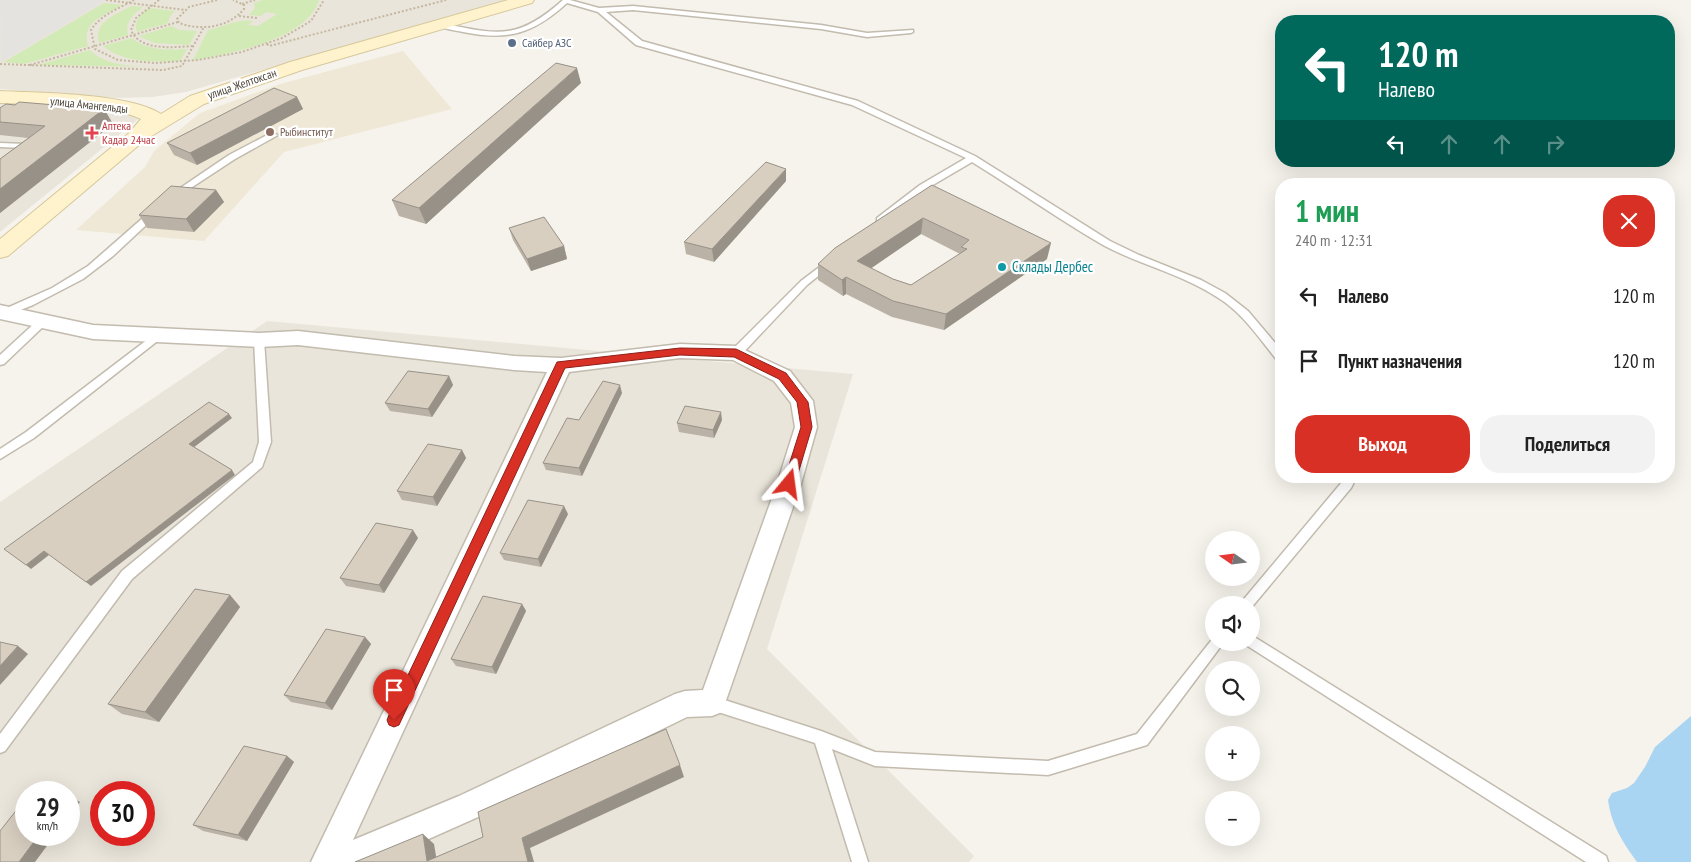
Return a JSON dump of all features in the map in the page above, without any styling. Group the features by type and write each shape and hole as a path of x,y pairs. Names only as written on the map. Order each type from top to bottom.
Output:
{"main road":[{"name":"улица Желтоксан","path":"0,251 9,236 138,136 197,100 226,89 526,0"},
{"path":"99,104 166,100 226,89"},
{"name":"улица Амангельды","path":"0,97 33,102 99,104 145,112 153,117 138,136"}],"street":[{"path":"2,312 93,332 156,337 259,340 298,338 514,363 561,365 680,351 736,353 782,376 802,402 806,427 789,484 712,703 685,704 508,789 338,862"},
{"path":"327,862 561,365"}],"lane":[{"path":"440,25 487,34 514,33 545,18 567,1 600,10 633,8 821,27 867,35 910,31"},
{"path":"600,10 614,21 630,38 639,43 855,103 972,158 1107,242 1136,257 1198,282 1222,295 1244,313 1275,350"},
{"path":"2,312 43,297 76,278 102,260 164,204 202,176 274,135"},
{"path":"0,145 26,146 31,150 23,156"},
{"path":"875,224 923,187 972,158"},
{"path":"736,353 804,283 839,254"},
{"path":"0,362 42,322"},
{"path":"0,455 30,435 156,337"},
{"path":"0,746 127,576 258,464 265,442 259,340"},
{"path":"1254,596 1348,483"},
{"path":"1260,647 1600,862"},
{"path":"712,703 821,738 875,759 1048,768 1142,740 1209,651"},
{"path":"821,738 860,862"}],"path":[{"path":"106,0 185,10"},
{"path":"134,0 96,23 91,30 93,47 102,53 133,63 155,64 184,63 242,53 267,44 306,25 317,14 324,0"},
{"path":"159,0 149,5 134,19 130,27 133,35 139,41 150,44 194,46"},
{"path":"178,22 177,19 185,10 203,2 217,0"},
{"path":"233,0 242,4 255,0"},
{"path":"267,44 269,46 446,0"},
{"path":"26,66 178,22 184,26 204,27 226,22 238,16 244,9 242,4"},
{"path":"238,16 258,18"},
{"path":"0,64 163,70 182,66 204,27"}],"shaded area":[{"path":"0,0 505,0 186,92 153,97 117,98 0,89"},
{"path":"0,0 106,0 1,62"},
{"name":"Рыбинститут","path":"403,51 452,109 284,152 204,241 76,230 145,167 154,151 200,113 280,84"},
{"path":"0,104 142,116 0,232"},
{"path":"267,321 853,374 767,649 974,856 969,862 0,862 0,502"}],"green space":[{"path":"263,0 319,0 312,14 300,25 284,35 245,49 193,60 208,30 247,20 253,21 248,25 258,26 277,14 266,12 261,16 249,15 255,8 254,3"},
{"path":"104,3 122,5 101,16 91,25 87,38 88,46 24,64 4,62"},
{"path":"131,6 143,7 129,22 128,35 99,43 98,36 102,24 112,16"},
{"path":"149,8 175,11 170,16 168,23 137,32 137,21"},
{"path":"172,26 179,30 197,31 189,45 154,43 139,36"},
{"path":"132,38 151,47 187,49 180,61 150,61 120,56 103,46"},
{"path":"90,50 106,61 126,65 167,67 38,65"}],"water":[{"path":"1691,716 1691,862 1637,862 1618,833 1608,800 1612,793 1627,788 1634,783 1655,747"}],"building":[{"path":"556,63 577,68 419,208 392,200"},
{"path":"274,88 297,97 190,153 167,143"},
{"path":"19,102 104,109 0,189 0,159 45,126 0,122 0,108 6,104 15,105"},
{"path":"766,162 786,169 712,249 684,242"},
{"path":"932,185 1051,243 946,314 893,301 846,277 842,280 818,264 835,248","holes":["923,218 969,240 961,247 967,249 911,285 893,279 857,261"]},
{"path":"171,186 216,190 186,219 139,215"},
{"path":"544,217 564,246 527,259 509,228"},
{"path":"408,371 449,376 428,409 385,403"},
{"path":"603,381 620,385 579,468 543,463 567,418 579,420"},
{"path":"209,402 229,414 189,444 232,470 86,582 44,551 26,565 4,549"},
{"path":"685,406 721,412 713,430 677,423"},
{"path":"428,444 462,450 433,497 397,491"},
{"path":"528,500 564,506 538,559 500,553"},
{"path":"376,523 413,530 379,585 340,578"},
{"path":"195,589 230,595 145,712 108,704"},
{"path":"483,596 522,604 492,667 451,659"},
{"path":"326,629 365,637 325,703 284,695"},
{"path":"0,642 18,646 0,666"},
{"path":"666,729 680,765 522,838 528,862 355,862 423,834 427,861 483,837 478,812"},
{"path":"244,746 287,756 238,835 193,825"},
{"path":"15,812 15,846 31,846 19,862 0,862 0,831"}],"place":[{"name":"Сайбер АЗС","path":"512,43"},
{"name":"Рыбинститут","path":"270,132"},
{"name":"Аптека Кадар 24час","path":"92,133"},
{"name":"Склады Дербес","path":"1002,267"}],"route":[{"path":"394,720 561,365 680,351 736,353 782,376 802,402 806,427 789,484"}]}
